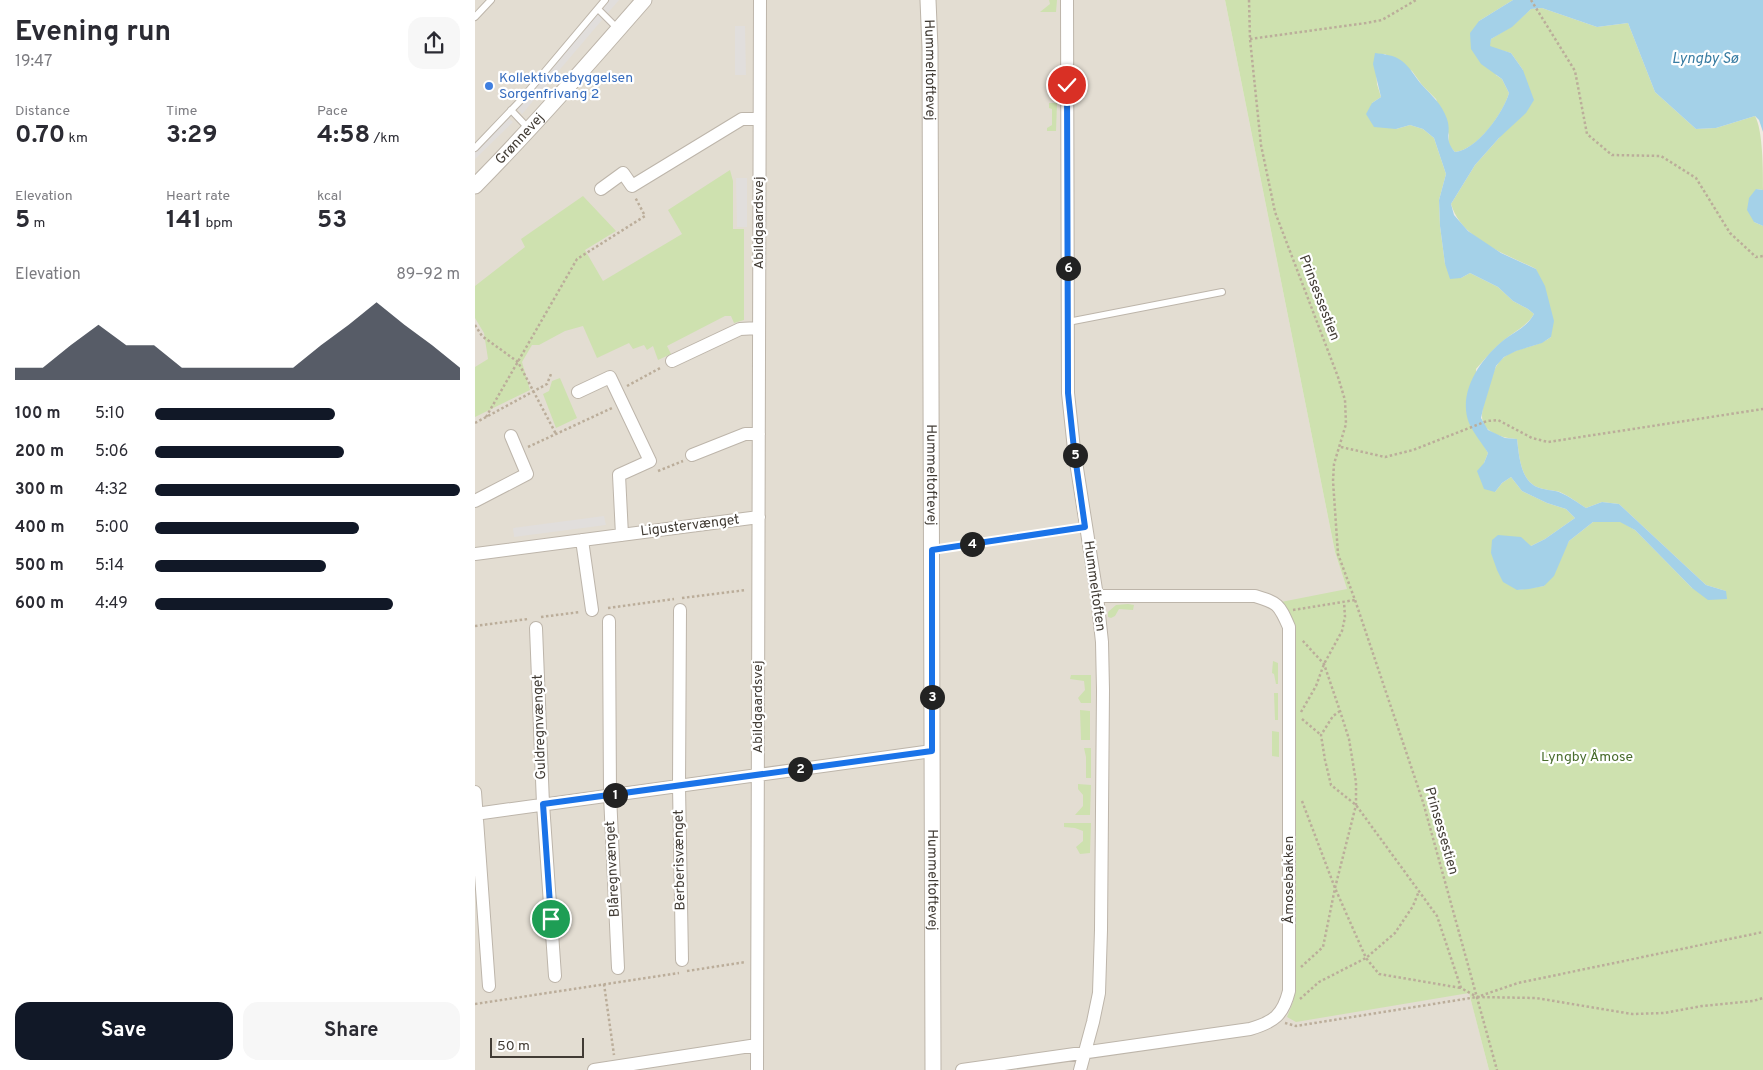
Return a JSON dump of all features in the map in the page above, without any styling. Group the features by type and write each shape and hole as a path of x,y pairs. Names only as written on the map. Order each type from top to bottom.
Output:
{"street":[{"name":"Grønnevej","path":"475,186 530,130 644,0"},
{"name":"Abildgaardsvej","path":"757,1070 759,0"},
{"name":"Hummeltoftevej","path":"928,0 930,48 933,1070"},
{"name":"Hummeltoften","path":"1067,0 1068,393 1085,527 1097,596 1103,690 1099,993 1080,1070"},
{"path":"601,190 623,173 633,186 742,119 759,119"},
{"path":"672,361 740,329 759,328"},
{"path":"579,392 610,378 617,391"},
{"name":"Ligustervænget","path":"617,391 650,461 619,475 622,535"},
{"path":"692,454 745,434 759,434"},
{"path":"475,502 527,474 511,436"},
{"name":"Ligustervænget","path":"475,553 759,517"},
{"path":"582,540 592,610"},
{"path":"1097,596 1255,596 1274,602 1283,612"},
{"name":"Berberisvænget","path":"680,610 679,786 682,960"},
{"name":"Åmosebakken","path":"1283,612 1289,630 1289,990 1285,1006"},
{"name":"Blåregnvænget","path":"609,621 610,795 618,968"},
{"name":"Guldregnvænget","path":"536,628 543,804 555,976"},
{"path":"476,814 932,751"},
{"path":"475,792 489,986"},
{"path":"962,1070 1251,1029 1264,1025 1275,1018 1285,1006"},
{"path":"594,1070 757,1044"}],"lane":[{"path":"475,16 491,0"},
{"path":"475,148 511,110 605,0"},
{"path":"598,9 618,30"},
{"path":"511,110 530,130"},
{"path":"1068,322 1222,292"}],"path":[{"name":"Prinsessestien","path":"1249,0 1250,38 1261,145 1275,212 1345,400 1346,424 1341,447 1334,464 1333,481 1339,554 1423,802 1497,1070"},
{"path":"1250,38 1382,20 1417,0"},
{"path":"1531,0 1575,71 1587,134 1612,155 1661,156 1697,178 1729,233 1756,257 1763,256"},
{"path":"487,417 577,259 645,216 632,191 633,186"},
{"path":"475,325 482,336 518,362 556,434"},
{"path":"617,391 672,361"},
{"path":"475,423 535,392 547,384 551,374"},
{"path":"518,452 623,403"},
{"path":"1341,447 1385,457 1413,450 1487,421 1498,420 1531,438 1548,442 1763,409"},
{"path":"932,550 1085,527"},
{"path":"475,626 759,588"},
{"path":"1283,612 1355,600"},
{"path":"1344,602 1345,617 1342,631 1300,715 1303,721 1321,735 1331,785 1357,805 1437,916 1461,988"},
{"path":"1289,630 1303,641 1324,664 1349,739 1356,782 1357,805 1335,888 1323,947 1289,977"},
{"path":"1321,735 1333,716 1340,710"},
{"path":"1289,793 1302,801 1335,888 1366,958 1379,974 1461,988 1477,998"},
{"path":"1285,1006 1304,997 1319,982 1366,958 1395,933 1413,906 1419,891"},
{"path":"1477,998 1518,983 1763,932"},
{"path":"475,1004 757,961"},
{"path":"604,984 615,1067"},
{"path":"1275,1018 1286,1024 1296,1026 1477,998 1536,998 1631,1014 1663,1013 1763,998"}],"shaded area":[{"path":"475,0 1225,0 1335,552 1428,833 1489,1070 475,1070"},
{"path":"605,0 619,0 522,114 515,106"},
{"path":"735,26 745,26 746,75 735,75"},
{"path":"506,116 513,122 475,159 475,148"},
{"path":"736,178 747,178 747,227 737,227"},
{"path":"604,516 606,525 514,537 513,528"}],"green space":[{"path":"1049,0 1057,0 1056,12 1040,12 1050,4"},
{"name":"Lyngby Åmose","path":"1225,0 1513,0 1479,21 1496,75 1502,79 1509,93 1501,111 1488,130 1472,145 1455,152 1448,144 1449,135 1436,99 1422,85 1412,71 1385,54 1375,54 1377,84 1381,97 1372,103 1396,129 1410,125 1423,129 1434,138 1446,174 1439,200 1445,264 1461,278 1470,273 1498,287 1513,301 1534,314 1524,326 1496,347 1476,369 1483,444 1488,453 1484,463 1495,492 1502,483 1511,477 1522,491 1547,503 1566,509 1575,518 1545,539 1531,546 1517,590 1544,586 1569,541 1593,522 1620,521 1635,530 1692,588 1726,591 1706,585 1619,504 1602,502 1586,508 1560,492 1531,484 1521,466 1517,439 1494,433 1483,422 1484,403 1493,373 1499,362 1513,352 1539,344 1551,337 1536,269 1486,244 1475,236 1457,217 1451,204 1475,165 1499,138 1523,70 1511,53 1489,47 1491,39 1512,26 1531,9 1542,8 1597,27 1628,23 1655,92 1696,129 1716,128 1755,116 1760,131 1763,161 1763,190 1756,189 1754,222 1763,226 1763,1070 1489,1070 1469,993 1296,1022 1287,1017 1293,1002 1293,633 1281,602 1347,589 1335,552"},
{"path":"1049,103 1057,103 1056,131 1047,131 1047,128 1052,125 1052,109 1049,108"},
{"path":"730,170 733,181 733,229 744,229 744,320 734,323 731,316 725,316 667,346 671,354 658,360 653,346 647,350 644,345 633,349 629,343 597,358 583,326 565,331 539,345 532,345 522,362 530,390 475,417 475,367 488,359 484,333 475,318 475,286 525,247 521,239 583,196 616,231 585,250 603,281 682,234 668,210"},
{"path":"560,378 577,418 556,428 543,394 549,391 552,381"},
{"path":"1116,605 1134,605 1133,610 1119,609 1115,616 1108,617 1108,612"},
{"path":"1273,661 1278,663 1278,684 1276,684 1274,674 1272,673"},
{"path":"1071,675 1091,675 1091,703 1081,703 1078,698 1085,690 1084,681 1070,679"},
{"path":"1274,693 1278,693 1278,720 1275,720"},
{"path":"1080,710 1090,711 1090,740 1081,740"},
{"path":"1272,731 1279,732 1279,757 1272,756"},
{"path":"1084,748 1091,748 1091,778 1086,778"},
{"path":"1078,784 1091,785 1090,815 1075,815 1083,806 1083,795 1078,789"},
{"path":"1064,823 1091,823 1090,853 1080,854 1076,847 1083,841 1083,831 1064,827"}],"water":[{"name":"Lyngby Sø","path":"1513,0 1763,0 1763,132 1759,120 1755,116 1716,128 1696,129 1655,92 1628,23 1597,27 1542,8 1531,9 1512,27 1491,39 1490,46 1511,53 1523,70 1534,100 1526,113 1499,138 1475,165 1451,204 1454,215 1468,231 1501,253 1536,269 1545,286 1554,321 1551,337 1542,343 1504,357 1496,366 1481,418 1488,430 1505,438 1517,439 1521,466 1531,484 1563,494 1586,508 1602,502 1619,504 1706,585 1726,591 1727,599 1708,600 1692,588 1635,530 1620,522 1593,522 1569,541 1554,576 1544,586 1517,590 1503,582 1497,570 1491,553 1492,540 1498,535 1521,537 1531,546 1545,539 1575,518 1566,509 1547,503 1522,491 1511,477 1502,483 1495,492 1484,489 1477,471 1484,463 1488,453 1473,431 1466,411 1466,399 1473,376 1496,347 1525,326 1534,314 1513,301 1498,287 1470,273 1461,278 1450,279 1445,264 1439,200 1446,174 1434,138 1423,129 1410,125 1396,129 1374,127 1366,114 1372,103 1381,97 1373,64 1375,53 1392,56 1408,66 1442,109 1447,119 1449,143 1455,152 1472,145 1495,120 1509,93 1502,79 1481,64 1471,49 1470,33 1479,21"},
{"path":"1756,189 1763,190 1763,226 1754,222 1747,210 1749,198"}],"place":[{"name":"Kollektivbebyggelsen Sorgenfrivang 2","path":"489,86"}],"route":[{"path":"551,919 543,804 932,751 932,550 1085,527 1068,393 1067,85"}]}
